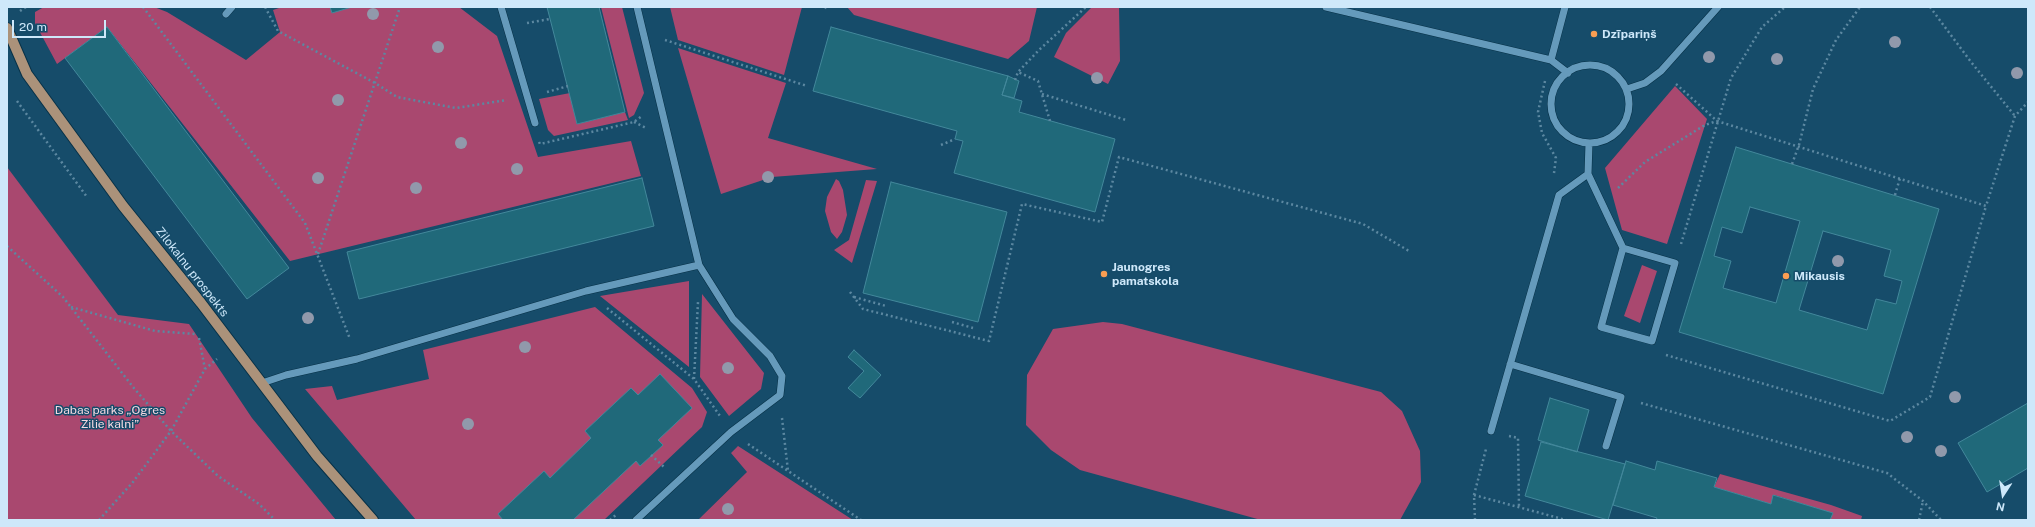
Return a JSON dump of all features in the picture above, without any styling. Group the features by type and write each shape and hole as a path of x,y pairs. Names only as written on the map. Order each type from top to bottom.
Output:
{"main road":[{"name":"Zilokalnu prospekts","path":"7,28 27,74 123,206 234,346 317,456 373,520"}],"street":[{"path":"226,14 232,7"},
{"path":"501,7 535,123"},
{"path":"636,520 732,432 780,395 782,376 770,356 733,319 699,265 637,7"},
{"path":"1326,7 1550,60 1568,73"},
{"path":"1550,60 1565,7"},
{"path":"1627,89 1645,83 1661,71 1718,7"},
{"path":"1585,66 1604,68 1619,79 1627,89 1628,112 1624,124 1615,134 1603,141 1589,143 1580,142 1562,132 1552,114 1551,104 1559,81 1568,73 1585,66"},
{"path":"1589,143 1588,174 1623,248 1601,327 1652,341 1675,263 1623,248"},
{"path":"1491,432 1559,195 1588,174"},
{"path":"262,383 286,375 357,359 586,291 699,265"},
{"path":"1510,364 1621,397 1606,446"}],"path":[{"path":"143,7 305,224 318,254 357,359"},
{"path":"266,7 278,31 375,83 398,98 456,108 527,96"},
{"path":"318,254 399,10 398,7"},
{"path":"825,7 828,10"},
{"path":"1015,80 1018,72 1086,7"},
{"path":"1675,263 1731,78 1762,27 1786,7"},
{"path":"1792,164 1799,145 1814,89 1836,40 1860,7"},
{"path":"1930,7 1971,62 2015,116"},
{"path":"673,43 807,86"},
{"path":"1661,71 1718,121 1799,145 1986,206"},
{"path":"1018,72 1038,81 1050,121"},
{"path":"1042,94 1126,120"},
{"path":"1652,341 1659,353 1890,421 1930,397 1986,206 2015,116 2028,102"},
{"path":"535,123 540,144 634,122 661,103"},
{"path":"1617,188 1644,162 1705,125 1718,121"},
{"path":"941,145 955,139"},
{"path":"850,292 863,309 989,341 1022,204 1102,222 1120,157 1363,224 1409,251"},
{"path":"1895,196 1900,178"},
{"path":"7,246 63,297 133,387 171,432 218,476 260,504 275,520"},
{"path":"694,379 699,265"},
{"path":"586,291 694,379 732,432 860,520"},
{"path":"854,297 886,306"},
{"path":"70,307 155,331 199,335"},
{"path":"952,322 973,328"},
{"path":"99,520 133,482 171,432 205,369 234,346"},
{"path":"780,395 788,471"},
{"path":"1621,397 1887,473 1923,501 1941,520"},
{"path":"1475,520 1474,495 1491,432 1518,438 1519,507"},
{"path":"651,455 665,469"},
{"path":"1474,495 1566,520"},
{"path":"1919,520 1923,501"}],"green space":[{"path":"44,7 154,7 167,12 246,60 280,32 273,10 282,7 459,7 497,36 538,157 631,141 641,176 290,261 107,27 57,64 35,23 35,12"},
{"path":"601,7 622,7 644,93 634,115 629,118"},
{"path":"670,7 802,7 784,75 678,40"},
{"path":"847,7 1037,7 1029,41 1008,59 854,15"},
{"path":"1092,7 1119,7 1120,61 1108,84 1054,57 1066,33"},
{"path":"678,48 786,83 768,138 877,169 772,177 721,194"},
{"path":"1675,86 1707,119 1667,244 1622,230 1605,168"},
{"path":"570,93 577,124 625,112 628,120 554,136 548,130 539,99"},
{"name":"Dabas parks „Ogres Zilie kalni”","path":"7,167 118,315 189,324 252,418 336,520 7,520"},
{"path":"836,179 839,181 843,190 847,215 842,232 837,239 831,232 825,211 827,197"},
{"path":"866,180 877,181 852,263 834,250 849,240"},
{"path":"1642,265 1657,271 1640,323 1624,316"},
{"path":"689,281 689,367 600,296"},
{"path":"702,294 764,373 761,389 729,416 700,377"},
{"path":"595,307 692,388 707,412 702,427 604,520 416,520 305,389 332,386 337,400 429,379 423,350"},
{"path":"1103,322 1122,324 1381,392 1402,411 1420,451 1421,482 1400,520 1261,520 1080,470 1051,450 1026,425 1027,375 1053,329"},
{"path":"738,446 853,520 698,520 747,472 731,453"},
{"path":"1720,474 1831,505 1862,516 1861,520 1830,520 1832,513 1774,495 1771,504 1714,487"}],"building":[{"path":"330,7 352,7 332,13"},
{"path":"547,7 599,7 625,112 577,124"},
{"path":"107,27 289,268 247,299 65,58"},
{"path":"831,27 1008,76 1002,95 1022,101 1019,112 1115,139 1095,212 954,173 963,141 955,139 957,131 813,91"},
{"path":"1008,76 1019,81 1014,98 1002,95"},
{"path":"1736,147 1939,209 1883,394 1679,332","holes":["1750,207 1800,221 1776,303 1723,288 1731,261 1714,256 1722,227 1742,233","1823,231 1891,250 1884,276 1902,281 1896,304 1876,299 1867,330 1799,310"]},
{"path":"642,178 654,226 359,299 347,252"},
{"path":"891,182 1007,212 978,322 863,293"},
{"path":"854,350 881,375 860,398 848,388 864,371 848,357"},
{"path":"660,374 692,408 658,440 663,445 640,466 636,461 573,520 503,520 498,514 544,471 550,478 591,438 585,431 631,388 638,395"},
{"path":"1550,398 1589,410 1577,452 1538,440"},
{"path":"2028,403 2028,468 1987,492 1958,443"},
{"path":"1541,442 1625,464 1608,520 1525,496"},
{"path":"1626,461 1655,470 1657,461 1717,478 1714,487 1771,504 1773,495 1833,513 1830,520 1656,520 1657,518 1613,505"}],"place":[{"name":"Dzīpariņš","path":"1594,34"},
{"name":"Jaunogres pamatskola","path":"1104,274"},
{"name":"Mikausis","path":"1786,276"}]}
